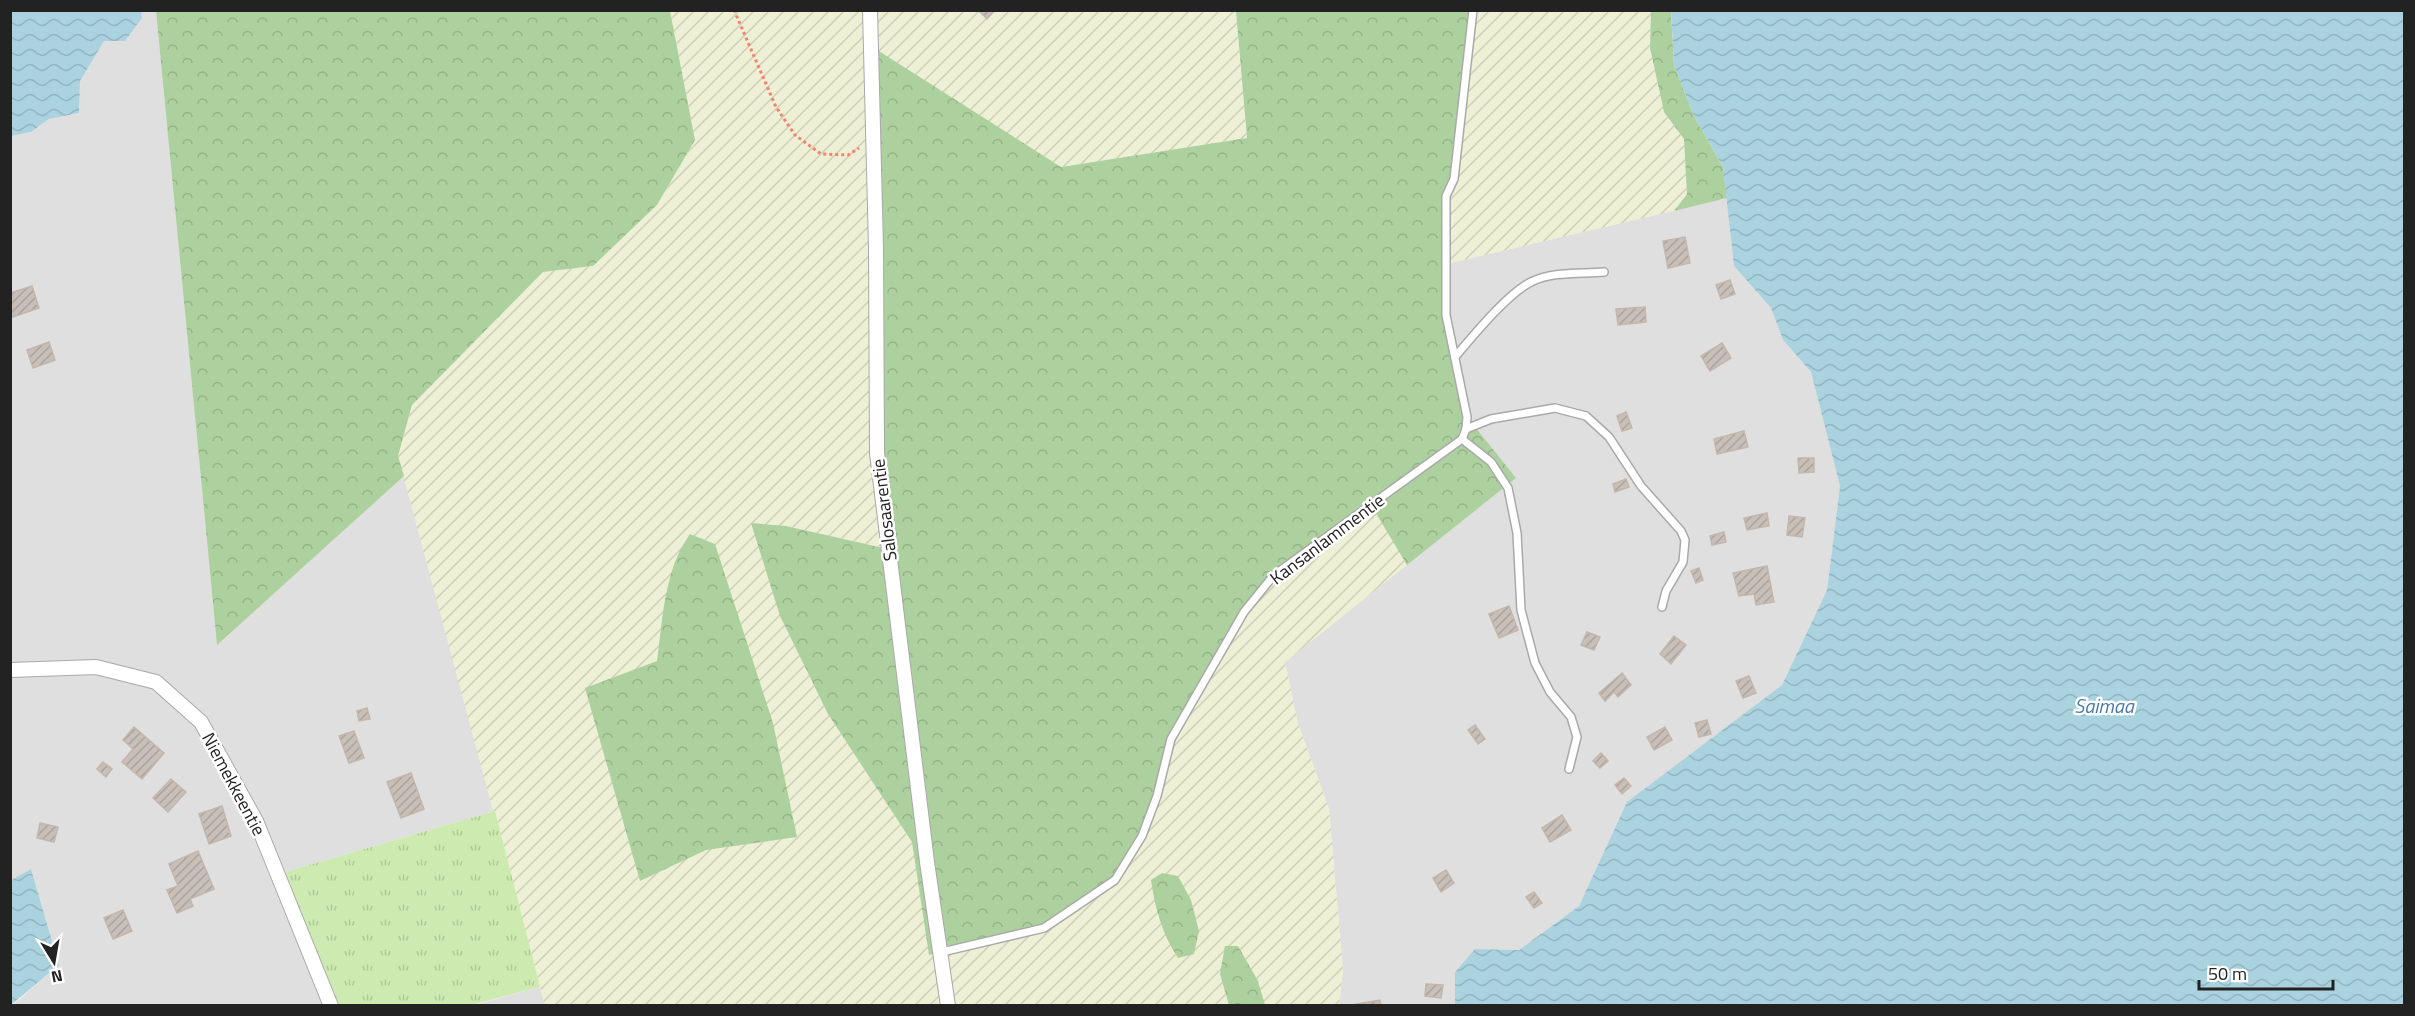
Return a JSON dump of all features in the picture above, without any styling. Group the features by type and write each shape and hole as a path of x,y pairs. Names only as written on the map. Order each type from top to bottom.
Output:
{"street":[{"name":"Salosaarentie","path":"870,10 877,453 927,862 948,1005"},
{"name":"Niemekkeentie","path":"10,670 96,667 156,682 201,722 256,821 331,1005"}],"lane":[{"path":"1473,10 1454,179 1446,196 1446,315 1467,417 1462,439 1491,462 1508,488 1517,533 1521,610 1535,663 1550,692 1571,717 1577,737 1569,769"},
{"path":"1455,357 1477,330 1531,282 1552,276 1604,273"},
{"path":"1466,429 1491,419 1555,408 1586,416 1609,437 1641,486 1681,531 1685,540 1683,562 1666,591 1662,607"},
{"name":"Kansanlammentie","path":"942,952 1044,928 1115,880 1142,836 1157,796 1171,739 1244,612 1274,575 1462,439"}],"path":[{"path":"734,10 776,107 795,135 821,154 848,156 873,138"}],"shaded area":[{"path":"141,11 156,11 217,644 404,476 495,811 278,874 331,1005 13,1005 59,965 31,869 11,880 11,136 31,132 49,119 79,113 80,81 104,41 141,18"},
{"path":"1727,198 1734,266 1771,308 1783,340 1811,372 1840,486 1827,590 1782,685 1628,802 1579,906 1519,950 1475,949 1455,972 1455,1005 1339,1005 1343,970 1329,809 1298,724 1285,662 1515,478 1467,417 1446,315 1446,264"},
{"path":"540,987 545,1005 471,1006"}],"green space":[{"path":"156,11 670,11 695,140 657,205 593,266 543,272 412,405 398,456 404,476 217,645"},
{"path":"670,11 1236,11 1247,138 1061,167 871,47 889,549 786,526 780,616 828,714 912,842 929,955 1044,928 1171,739 1244,612 1274,575 1372,505 1407,565 1285,662 1298,724 1329,809 1343,970 1339,1005 545,1005 398,456 412,405 543,272 593,266 657,205 695,140"},
{"path":"1236,11 1473,11 1454,179 1446,196 1446,315 1467,417 1516,478 1407,565 1371,505 1274,575 1244,612 1171,739 1142,836 1115,880 1044,928 929,955 912,842 828,714 780,616 751,523 786,526 888,549 877,453 871,46 1061,167 1247,138"},
{"path":"1473,11 1651,11 1650,48 1664,112 1684,139 1687,194 1674,211 1446,264 1446,196"},
{"path":"1651,11 1671,11 1674,65 1694,116 1723,167 1727,198 1674,211 1687,194 1684,139 1664,112 1650,48"},
{"path":"690,534 715,544 773,723 797,837 706,850 640,881 585,688 657,661 663,611 670,579 681,548"},
{"path":"495,811 540,987 471,1005 331,1005 278,874"},
{"path":"1162,873 1178,876 1191,900 1199,931 1194,954 1178,958 1163,930 1151,880"},
{"path":"1225,946 1238,946 1258,981 1265,1005 1229,1005 1220,974"}],"water":[{"path":"11,10 141,11 142,18 125,41 104,41 80,81 79,113 49,119 31,132 11,136"},
{"name":"Saimaa","path":"1671,11 2404,11 2404,1005 1455,1005 1455,972 1475,949 1519,950 1579,906 1627,802 1782,685 1827,590 1840,486 1811,372 1783,340 1771,308 1734,266 1723,167 1694,116 1674,65"},
{"path":"31,869 59,965 11,1005 11,880"}],"building":[{"path":"978,10 995,10 987,19"},
{"path":"1685,237 1690,263 1668,268 1663,241"},
{"path":"1730,280 1735,294 1721,299 1716,285"},
{"path":"32,286 39,308 10,318 10,293"},
{"path":"1645,307 1646,322 1618,325 1616,309"},
{"path":"49,342 55,360 33,368 27,350"},
{"path":"1722,343 1731,358 1710,371 1701,356"},
{"path":"1626,412 1632,428 1622,431 1617,416"},
{"path":"1744,431 1748,447 1717,454 1714,439"},
{"path":"1798,458 1814,458 1814,472 1799,473"},
{"path":"1626,479 1629,487 1615,492 1613,484"},
{"path":"1767,513 1769,526 1747,530 1744,518"},
{"path":"1789,516 1805,518 1802,537 1787,535"},
{"path":"1724,532 1726,542 1712,545 1710,536"},
{"path":"1767,566 1774,602 1756,605 1754,594 1739,596 1733,573"},
{"path":"1699,568 1703,580 1696,583 1691,571"},
{"path":"1509,606 1518,630 1499,638 1489,614"},
{"path":"1587,632 1600,637 1594,650 1581,645"},
{"path":"1674,636 1686,645 1671,664 1660,654"},
{"path":"1622,673 1631,685 1618,697 1614,692 1605,701 1599,693"},
{"path":"1749,676 1756,693 1743,698 1736,681"},
{"path":"367,708 370,719 359,721 357,711"},
{"path":"1707,720 1711,734 1699,737 1695,723"},
{"path":"1475,725 1485,739 1478,744 1468,730"},
{"path":"134,727 164,753 142,779 122,762 133,749 123,740"},
{"path":"1665,727 1672,740 1654,750 1647,737"},
{"path":"354,731 364,758 349,763 339,736"},
{"path":"1601,753 1608,761 1600,768 1593,761"},
{"path":"103,762 112,769 106,777 97,769"},
{"path":"411,773 424,809 401,818 387,782"},
{"path":"1624,778 1631,786 1622,794 1615,785"},
{"path":"171,779 186,792 168,812 153,798"},
{"path":"222,806 231,836 209,844 199,814"},
{"path":"1562,815 1571,830 1550,842 1542,828"},
{"path":"40,823 58,827 54,842 37,838"},
{"path":"198,851 214,889 190,899 193,906 177,913 167,890 178,886 169,864"},
{"path":"1446,870 1454,883 1441,892 1433,878"},
{"path":"1534,892 1542,903 1534,908 1526,897"},
{"path":"123,910 132,931 113,939 104,918"},
{"path":"1426,984 1443,985 1441,998 1425,996"},
{"path":"1380,1000 1381,1006 1352,1006 1352,1005"}]}
